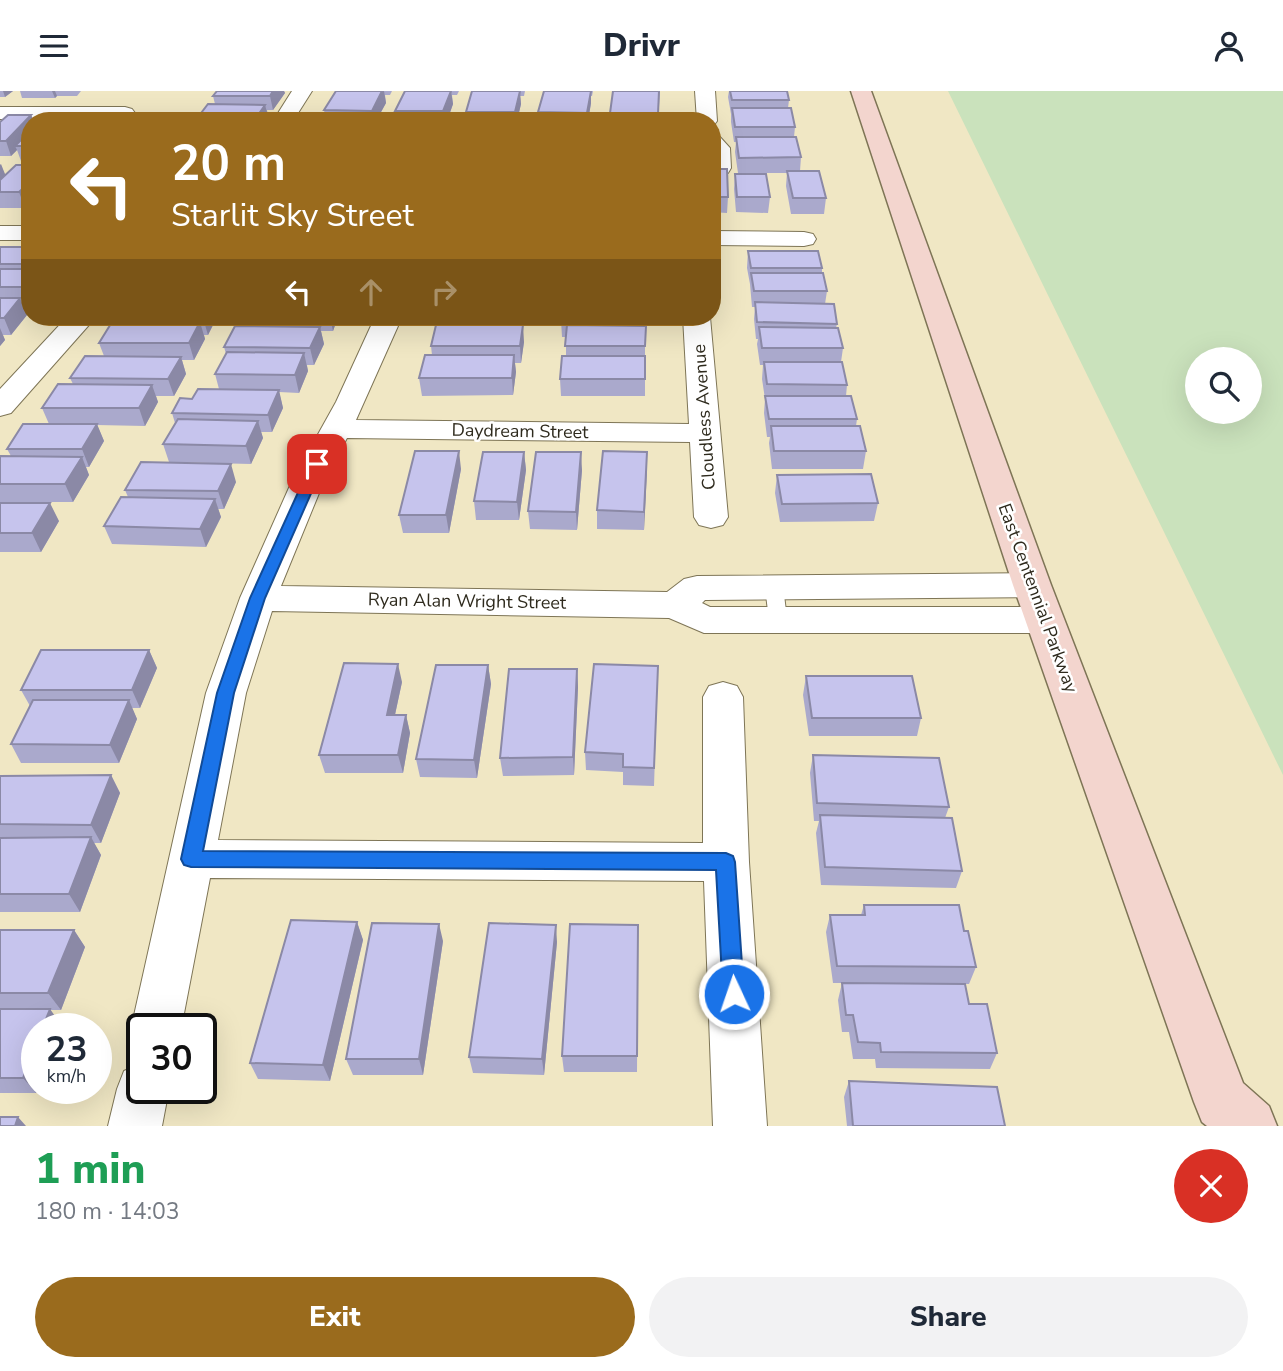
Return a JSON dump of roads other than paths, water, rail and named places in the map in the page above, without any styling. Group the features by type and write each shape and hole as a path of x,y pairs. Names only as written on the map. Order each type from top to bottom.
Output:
{"main road":[{"name":"East Centennial Parkway","path":"861,91 1032,585 1229,1118"}],"street":[{"path":"289,112 302,91"},
{"path":"705,91 706,112"},
{"path":"0,113 21,113"},
{"path":"0,233 21,233"},
{"path":"721,238 804,239"},
{"path":"0,407 74,326"},
{"path":"159,1013 226,693 258,598 308,481 385,326"},
{"name":"Cloudless Avenue","path":"698,326 711,517"},
{"name":"Daydream Street","path":"336,429 705,433"},
{"name":"Ryan Alan Wright Street","path":"258,598 675,605 704,620 776,603 1032,585"},
{"name":"Ryan Alan Wright Street","path":"776,603 1045,620"},
{"path":"723,698 726,862 740,1126"},
{"path":"191,859 726,862"},
{"path":"135,1126 140,1104"}]}
